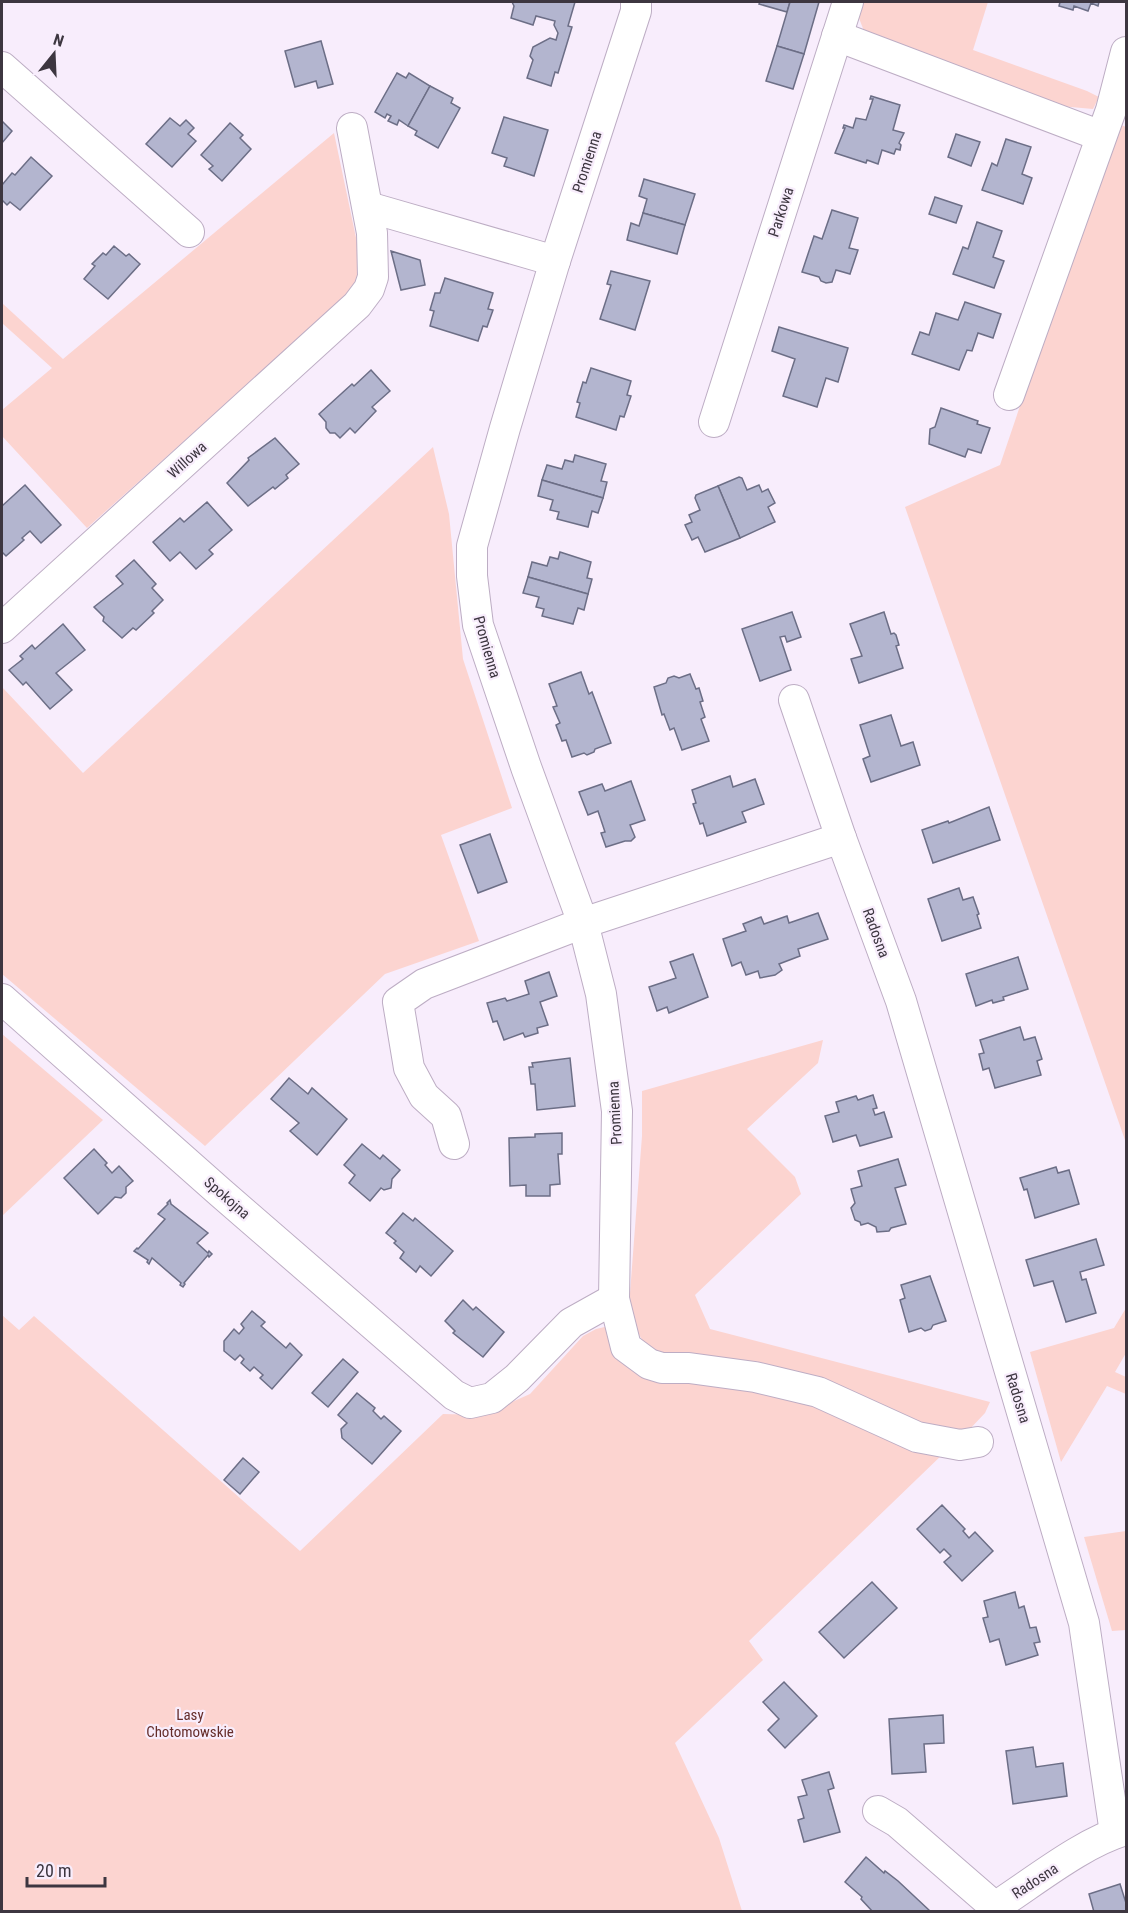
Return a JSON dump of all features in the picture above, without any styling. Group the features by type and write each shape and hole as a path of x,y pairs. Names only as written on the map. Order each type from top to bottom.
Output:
{"street":[{"name":"Promienna","path":"636,2 636,11 555,261 472,546 472,576 478,625 526,767 584,923 601,994 617,1112 614,1299 626,1347 649,1364 662,1368 689,1368 755,1377 818,1392 917,1437 960,1445 978,1442"},
{"name":"Parkowa","path":"714,422 848,2"},
{"path":"837,36 1113,120"},
{"path":"1009,395 1113,120 1126,52"},
{"path":"2,67 189,232"},
{"path":"352,128 368,207 555,261"},
{"name":"Willowa","path":"2,628 357,305 369,289 373,277 372,233 368,207"},
{"name":"Radosna","path":"794,700 901,1002 1084,1623 1121,1831 1078,1852 996,1909 897,1822 878,1811"},
{"path":"454,1144 446,1116 424,1096 409,1068 398,1002 424,984 584,923 841,838"},
{"name":"Spokojna","path":"2,999 454,1395 470,1403 492,1398 517,1378 571,1323 614,1299"}],"green space":[{"path":"860,2 988,2 973,50 1099,97 1093,109 1060,106 864,31 855,8"},
{"path":"1116,123 1126,127 1126,1143 905,507 1000,465"},
{"path":"334,133 363,271 358,285 87,528 2,436 2,410 52,368 2,323 2,303 63,359"},
{"path":"433,447 449,514 463,659 512,808 441,835 479,941 385,974 205,1146 2,974 2,687 83,773"},
{"path":"2,1034 103,1120 2,1216"},
{"path":"823,1040 818,1063 747,1129 795,1177 801,1194 695,1295 710,1329 990,1402 985,1413 967,1432 928,1425 651,1351 634,1324 629,1306 642,1136 642,1091"},
{"path":"1126,1308 1126,1353 1115,1372 1126,1377 1126,1394 1107,1386 1061,1462 1030,1352 1114,1328"},
{"name":"Lasy Chotomowskie","path":"2,1315 19,1330 34,1316 300,1551 443,1414 483,1415 530,1394 583,1336 596,1329 609,1326 616,1344 767,1393 832,1410 945,1452 749,1641 763,1660 675,1743 719,1838 742,1911 2,1911"},
{"path":"1126,1531 1126,1630 1112,1631 1084,1537"}],"building":[{"path":"512,2 575,2 568,26 572,27 558,73 555,72 551,86 527,78 533,60 530,56 533,47 550,38 556,40 558,33 554,25 555,21 536,16 533,25 511,18 514,6"},
{"path":"760,2 790,2 787,12 759,4"},
{"path":"790,2 819,2 804,54 777,46"},
{"path":"1060,2 1099,2 1098,6 1091,3 1088,11 1074,6 1073,10 1059,6"},
{"path":"321,41 333,84 318,88 316,81 295,87 285,51"},
{"path":"777,46 804,54 793,89 766,81"},
{"path":"397,73 406,78 409,73 430,86 408,126 399,120 397,125 388,121 391,116 387,114 385,118 375,112"},
{"path":"430,86 453,98 451,103 460,108 438,148 415,135 417,131 408,126"},
{"path":"871,96 900,105 893,130 904,133 899,143 900,150 896,149 894,154 882,150 878,164 867,160 866,163 835,153 845,128 843,128 844,125 853,128 856,118 866,120 873,99 870,99"},
{"path":"504,117 548,130 534,176 504,166 507,158 492,153"},
{"path":"170,118 180,126 186,120 194,128 188,134 196,141 172,167 146,144"},
{"path":"2,121 12,131 2,143"},
{"path":"230,123 243,135 240,138 251,149 222,181 209,169 213,166 201,155"},
{"path":"956,134 980,142 971,166 948,157"},
{"path":"1006,139 1031,147 1022,174 1032,178 1023,204 982,190 992,163 997,166"},
{"path":"31,157 52,176 20,210 10,202 7,205 2,200 2,185 12,173 15,175"},
{"path":"644,179 695,194 685,225 643,213 647,199 639,196"},
{"path":"935,197 962,206 956,223 929,214"},
{"path":"832,210 858,218 849,248 858,250 850,274 836,270 832,282 826,283 819,277 802,272 814,236 822,239"},
{"path":"643,213 685,225 677,254 627,240 631,223 639,226"},
{"path":"977,222 1002,231 993,257 1004,261 994,288 953,274 963,247 968,249"},
{"path":"114,246 126,256 129,254 140,264 108,299 84,279 95,266 92,264 103,253 106,255"},
{"path":"391,251 420,260 425,285 401,290"},
{"path":"611,271 650,281 635,330 600,319 611,285 607,284"},
{"path":"445,278 493,293 488,309 493,310 487,327 483,326 478,341 430,326 434,311 430,310 435,293 440,293"},
{"path":"965,302 1001,314 993,338 978,333 972,351 967,350 959,370 912,354 920,332 929,335 936,313 958,320"},
{"path":"779,327 848,348 838,382 826,378 817,407 783,396 795,359 772,351"},
{"path":"591,368 631,381 627,395 631,396 624,417 620,416 616,430 576,417 580,403 577,402 583,382 586,383"},
{"path":"371,370 390,391 372,407 376,411 355,433 350,428 340,438 335,433 330,433 326,428 326,422 319,414"},
{"path":"941,408 978,421 977,424 990,428 981,453 968,449 965,457 929,444 930,429 935,427"},
{"path":"275,438 299,464 275,489 273,487 248,506 227,483 249,460 248,458"},
{"path":"575,455 606,464 601,481 607,482 603,498 542,480 547,465 562,469 565,460 573,462"},
{"path":"739,477 742,478 747,490 759,485 762,492 768,489 775,503 768,507 775,522 740,538 718,486"},
{"path":"542,480 603,498 598,513 592,511 588,527 557,519 559,512 550,510 553,500 538,496"},
{"path":"25,485 61,525 41,543 30,531 22,538 24,540 6,556 2,552 2,506"},
{"path":"718,486 740,538 705,552 698,537 692,540 685,525 692,522 689,515 700,510 696,495"},
{"path":"207,502 232,530 209,550 213,554 196,569 180,552 170,561 153,542 180,518 184,522"},
{"path":"560,552 591,562 587,578 592,579 588,594 528,577 532,562 547,566 550,557 558,559"},
{"path":"134,560 156,584 152,588 163,600 152,611 154,613 136,630 133,628 122,638 103,621 104,617 94,607 123,584 116,576"},
{"path":"528,577 588,594 584,610 578,608 573,624 542,616 544,609 536,607 539,597 523,593"},
{"path":"792,612 801,637 787,642 785,636 780,637 791,670 760,681 742,629"},
{"path":"884,612 891,634 896,635 899,645 896,646 903,668 859,683 851,659 862,656 850,624"},
{"path":"63,624 85,650 56,673 72,690 50,709 26,682 23,685 9,670 23,659 20,656 32,645 35,649"},
{"path":"581,672 589,694 592,692 611,743 587,755 584,753 572,757 566,740 562,741 556,725 560,723 553,707 557,706 549,684"},
{"path":"690,674 696,689 699,688 703,701 700,702 705,717 701,719 709,741 682,750 674,728 670,730 664,714 662,715 654,687 666,683 668,678 674,676 679,678"},
{"path":"891,715 901,746 913,742 920,765 871,782 863,759 870,756 860,725"},
{"path":"730,776 733,787 755,779 764,804 742,812 746,822 707,836 693,804 696,803 692,790"},
{"path":"631,781 645,820 630,825 635,837 631,841 606,847 601,833 605,832 598,811 588,815 579,792 602,784 605,791"},
{"path":"989,807 1000,840 933,863 922,830 948,821 949,823"},
{"path":"490,834 507,882 478,893 460,845"},
{"path":"959,888 963,900 973,897 981,928 942,941 928,899"},
{"path":"818,913 828,939 798,949 800,956 779,964 782,970 775,975 760,978 758,971 746,975 741,962 732,966 723,939 746,931 743,924 761,917 764,924 787,916 789,923"},
{"path":"693,954 708,997 669,1013 667,1007 657,1011 649,987 676,978 670,962"},
{"path":"1018,957 1028,989 1003,997 1004,1000 993,1003 992,1000 976,1006 966,974"},
{"path":"549,972 557,996 540,1002 548,1025 537,1028 538,1033 525,1037 523,1033 504,1040 497,1021 493,1022 487,1003 505,998 507,1001 529,994 525,981"},
{"path":"1020,1027 1024,1040 1035,1037 1042,1059 1037,1061 1041,1075 995,1088 989,1068 983,1070 979,1054 984,1053 980,1040"},
{"path":"570,1058 575,1106 537,1110 535,1084 531,1084 529,1067 533,1067 532,1063"},
{"path":"289,1078 308,1094 312,1088 347,1119 317,1155 290,1131 299,1123 271,1099"},
{"path":"873,1095 877,1108 873,1109 875,1115 884,1112 892,1137 860,1146 856,1135 833,1142 825,1116 839,1112 836,1102 856,1096 858,1100"},
{"path":"562,1133 562,1154 558,1154 560,1184 550,1185 550,1196 526,1196 526,1185 510,1186 509,1138"},
{"path":"362,1144 380,1159 383,1155 400,1170 392,1179 391,1188 384,1190 381,1188 370,1201 349,1183 355,1175 344,1165"},
{"path":"94,1149 107,1163 105,1165 112,1173 119,1166 133,1181 126,1187 126,1193 121,1198 115,1197 98,1214 64,1178"},
{"path":"898,1159 906,1185 895,1188 906,1224 891,1228 889,1231 877,1232 876,1227 868,1223 861,1225 855,1220 851,1208 855,1203 851,1189 862,1186 858,1171"},
{"path":"1056,1167 1058,1173 1069,1170 1079,1204 1035,1218 1027,1189 1024,1190 1020,1178"},
{"path":"170,1200 171,1204 208,1233 197,1243 212,1254 209,1257 208,1255 183,1287 152,1258 149,1264 148,1260 134,1251 165,1219 158,1214"},
{"path":"403,1213 413,1221 415,1218 453,1251 431,1276 420,1266 416,1272 400,1258 404,1252 386,1233"},
{"path":"1096,1239 1104,1265 1080,1272 1082,1280 1086,1279 1096,1313 1066,1322 1053,1281 1034,1286 1026,1260"},
{"path":"930,1276 946,1321 933,1325 931,1329 925,1331 921,1328 909,1332 900,1300 905,1298 901,1285"},
{"path":"463,1300 473,1310 476,1307 504,1332 483,1357 453,1333 455,1331 445,1321"},
{"path":"252,1311 265,1322 261,1326 286,1348 290,1343 302,1355 272,1389 260,1378 263,1375 254,1367 250,1371 241,1363 244,1359 240,1355 235,1360 224,1351 224,1341 234,1329 239,1334 244,1328 241,1324"},
{"path":"343,1359 358,1372 328,1407 312,1393"},
{"path":"357,1393 375,1408 373,1411 381,1419 384,1416 401,1431 372,1464 342,1438 341,1429 347,1423 338,1415"},
{"path":"243,1458 259,1472 240,1494 224,1480"},
{"path":"942,1505 965,1529 963,1531 969,1538 975,1532 993,1551 962,1581 944,1562 951,1556 944,1549 940,1553 917,1529"},
{"path":"872,1582 897,1608 844,1658 819,1632"},
{"path":"1015,1592 1019,1608 1024,1606 1030,1628 1036,1627 1040,1642 1034,1643 1038,1655 1006,1665 999,1639 990,1642 983,1618 988,1617 984,1601"},
{"path":"784,1682 817,1716 785,1748 768,1730 779,1719 763,1702"},
{"path":"943,1715 944,1743 924,1744 926,1772 892,1774 889,1719"},
{"path":"1033,1747 1036,1767 1063,1763 1067,1796 1013,1804 1006,1751"},
{"path":"829,1772 834,1788 828,1790 840,1832 804,1842 798,1820 804,1818 798,1797 807,1795 802,1780"},
{"path":"866,1857 884,1873 885,1871 898,1881 930,1911 873,1912 861,1899 862,1897 845,1882"},
{"path":"1120,1884 1126,1903 1126,1912 1094,1912 1089,1894"}]}
